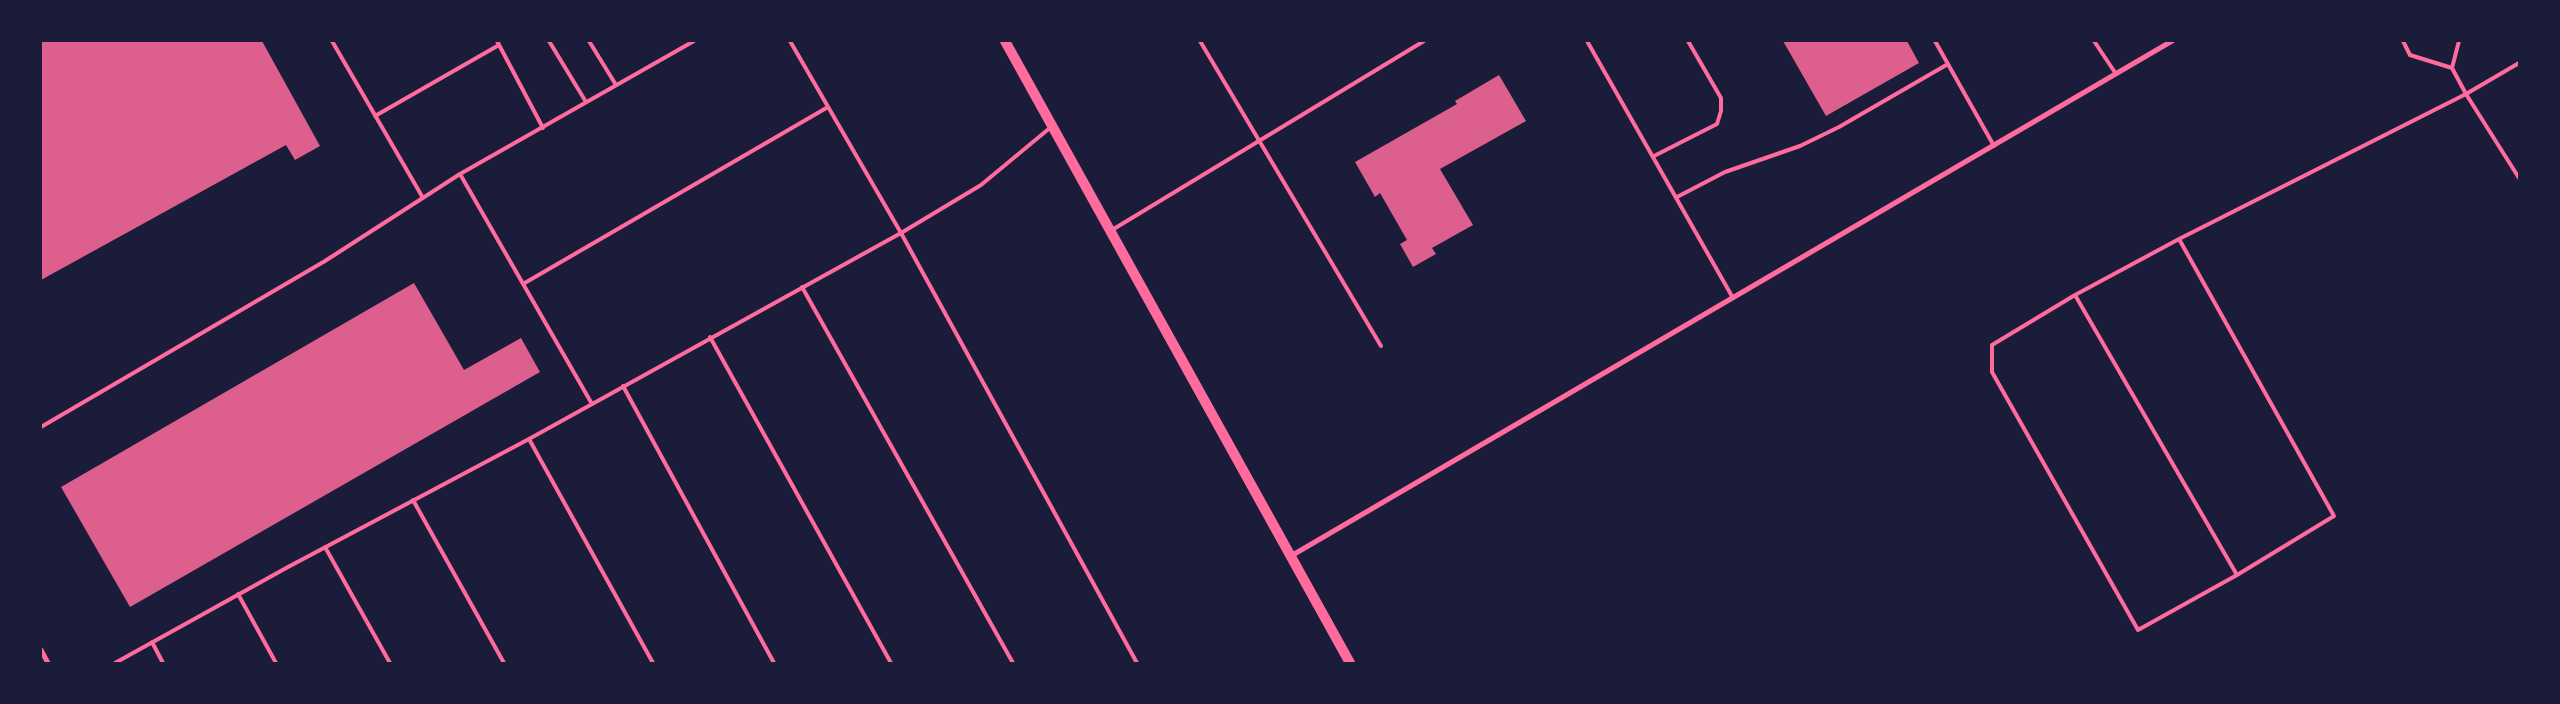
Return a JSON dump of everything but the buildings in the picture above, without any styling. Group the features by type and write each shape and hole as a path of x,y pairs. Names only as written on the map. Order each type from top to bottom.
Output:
{"main road":[{"path":"1005,41 1350,663"}],"street":[{"path":"1291,556 2172,41"},
{"path":"41,650 48,663"}],"lane":[{"path":"332,41 423,198"},
{"path":"549,41 586,102"},
{"path":"589,41 616,86"},
{"path":"682,41 685,46"},
{"path":"41,426 325,262 460,174 694,41"},
{"path":"790,41 901,233 1137,663"},
{"path":"1200,41 1381,346"},
{"path":"1110,230 1424,41"},
{"path":"1587,41 1733,298"},
{"path":"1654,156 1717,124 1721,112 1721,98 1688,41"},
{"path":"1935,41 1994,146"},
{"path":"2094,41 2116,74"},
{"path":"2403,41 2410,55 2452,68"},
{"path":"2459,41 2452,68 2466,94 2519,178"},
{"path":"375,116 498,43 542,128"},
{"path":"2179,239 2334,516 2237,575 2138,630 1992,372 1992,345 2075,295 2179,239 2466,94 2519,63"},
{"path":"1677,197 1734,168 1800,146 1948,64"},
{"path":"523,284 828,107"},
{"path":"115,663 238,594 529,439 710,337 901,233 981,185 1053,126"},
{"path":"460,174 592,404"},
{"path":"802,287 1013,663"},
{"path":"2075,295 2237,575"},
{"path":"710,337 891,663"},
{"path":"623,386 774,663"},
{"path":"529,439 653,663"},
{"path":"413,500 504,663"},
{"path":"325,547 390,663"},
{"path":"238,594 276,663"},
{"path":"152,642 163,663"}]}
